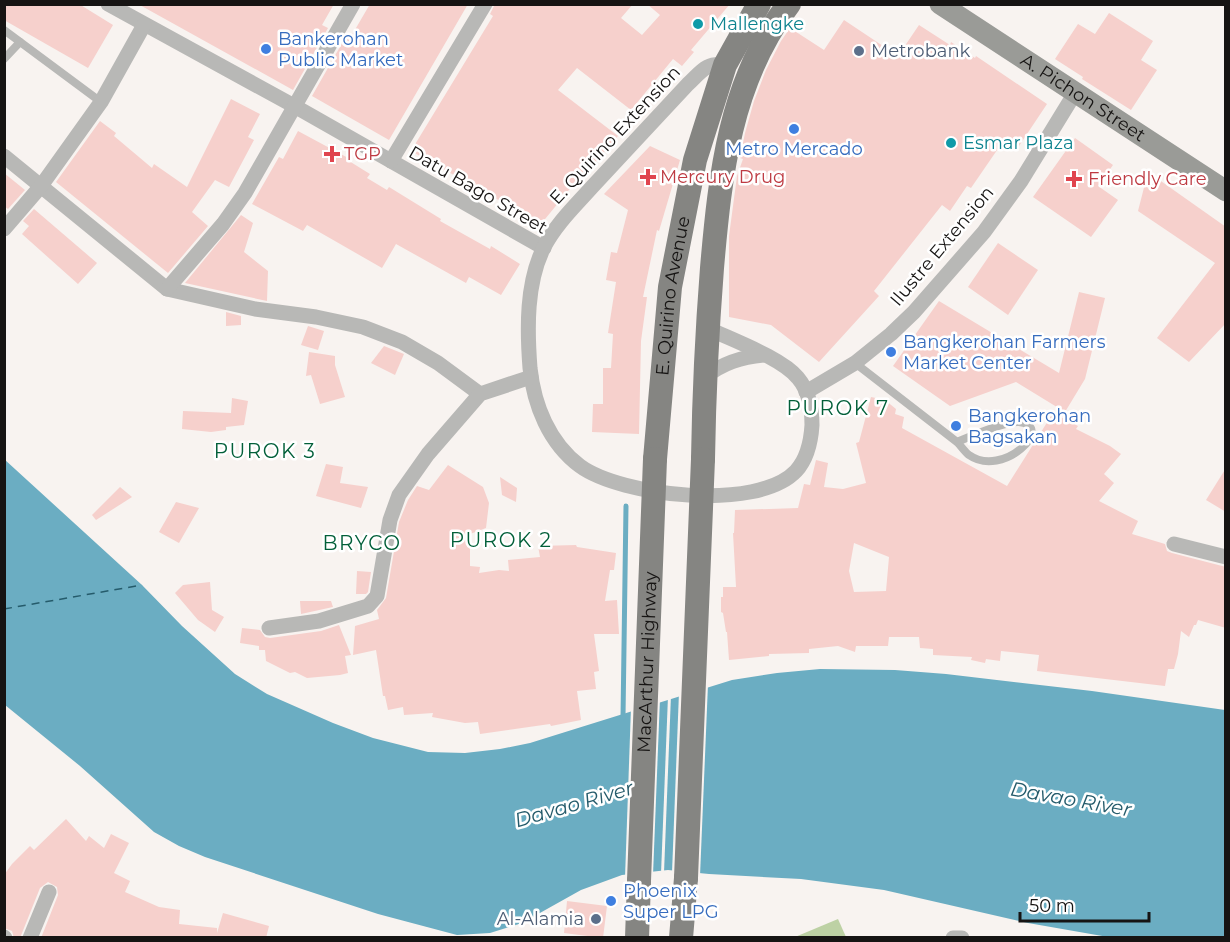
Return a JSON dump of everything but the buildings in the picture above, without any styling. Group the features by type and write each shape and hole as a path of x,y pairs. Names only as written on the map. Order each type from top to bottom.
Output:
{"main road":[{"name":"E. Quirino Avenue","path":"655,459 670,287 695,160 725,65 759,4"},
{"name":"E. Quirino Avenue","path":"681,938 686,878 707,328 718,198 732,124 747,79 775,22 789,4"},
{"name":"A. Pichon Street","path":"940,4 1226,191"},
{"name":"MacArthur Highway","path":"637,938 655,459"}],"street":[{"name":"Datu Bago Street","path":"108,4 296,106 544,248 534,276 530,300 531,377 541,414 560,447 578,465 602,479 618,485 692,495 721,496 751,492 776,484 795,471 806,455 812,431 811,410 806,392"},
{"path":"167,289 223,224 267,157 353,4"},
{"path":"391,161 485,4"},
{"path":"4,229 41,186 101,102 144,25"},
{"name":"E. Quirino Extension","path":"544,248 563,220 688,84 708,65 714,63 725,65"},
{"name":"Ilustre Extension","path":"806,392 855,363 899,327 984,232 1021,182 1075,93"},
{"path":"4,156 167,289 255,309 316,317 363,327 402,342 438,363 480,394"},
{"path":"707,328 764,355 793,372 806,392"},
{"path":"705,377 733,360 764,355"},
{"path":"269,628 319,621 368,606 377,596 390,520 399,495 428,453 480,394 531,377"},
{"path":"1174,544 1226,557"},
{"path":"30,938 49,892"},
{"path":"955,937 963,938"}],"lane":[{"path":"4,30 101,102"},
{"path":"4,59 20,42"},
{"path":"855,363 957,442 969,455 978,459 1008,458 1026,446 1030,437 1030,429 1020,422 1011,423 957,442"}],"green space":[{"path":"838,919 846,937 795,937"}],"water":[{"name":"Davao River","path":"4,459 235,674 267,694 333,723 373,738 428,752 465,753 530,743 732,680 820,669 895,670 946,674 1092,691 1225,710 1225,937 1108,937 1028,923 884,890 801,879 668,870 622,875 581,890 522,923 490,933 457,935 378,914 205,857 154,832 80,766 5,705"}],"pier":[{"path":"708,684 700,876 672,873 679,692"},
{"path":"671,695 664,873 661,874 668,696"},
{"path":"660,698 653,875 625,878 631,707"}],"waterway":[{"path":"623,718 626,506"}],"ferry route":[{"path":"4,609 142,585"}],"place":[{"name":"Mallengke","path":"698,24"},
{"name":"Bankerohan Public Market","path":"266,49"},
{"name":"Metrobank","path":"859,51"},
{"name":"Metro Mercado","path":"794,129"},
{"name":"Esmar Plaza","path":"951,143"},
{"name":"TGP","path":"332,154"},
{"name":"Mercury Drug","path":"648,177"},
{"name":"Friendly Care","path":"1074,179"},
{"name":"Bangkerohan Farmers Market Center","path":"891,352"},
{"name":"Bangkerohan Bagsakan","path":"956,426"},
{"name":"Phoenix Super LPG","path":"611,901"},
{"name":"Al-Alamia","path":"596,919"}],"district":[{"name":"PUROK 7","path":"838,408"},
{"name":"PUROK 3","path":"265,451"},
{"name":"PUROK 2","path":"501,540"},
{"name":"BRYCO","path":"362,543"}]}
